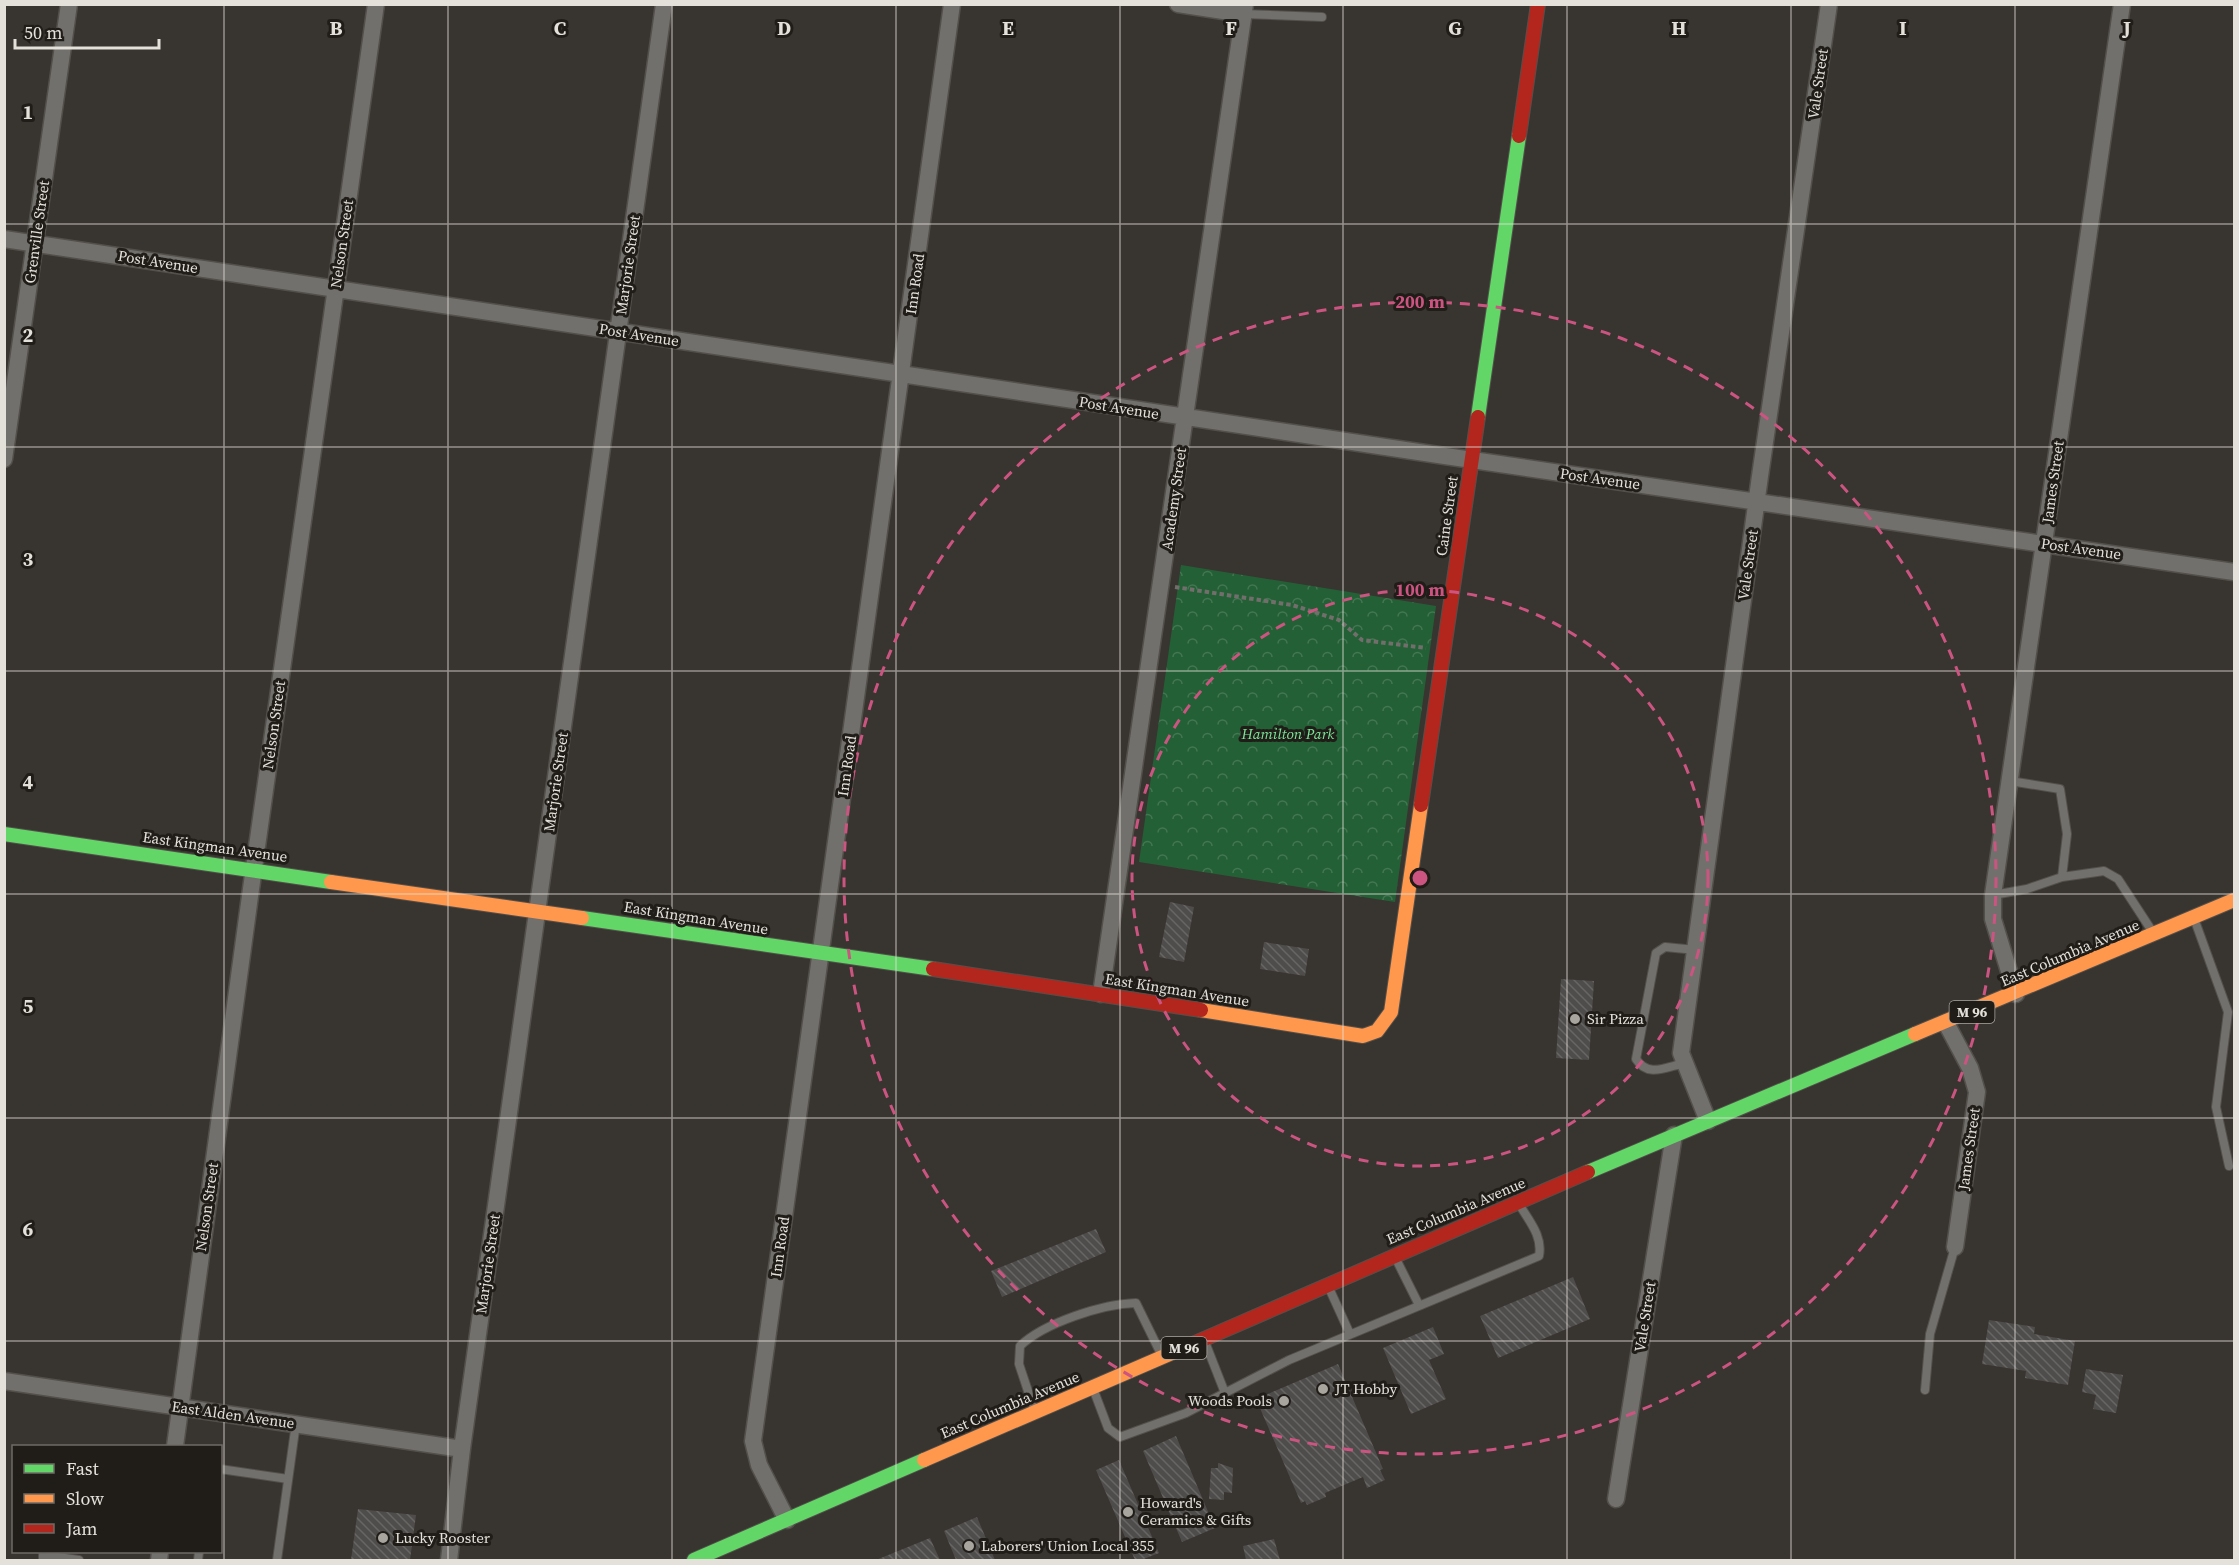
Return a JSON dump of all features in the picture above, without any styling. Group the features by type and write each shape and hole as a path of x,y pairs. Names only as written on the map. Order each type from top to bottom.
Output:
{"street":[{"name":"Grenville Street","path":"4,459 69,4"},
{"name":"Nelson Street","path":"175,1445 253,869 376,4"},
{"name":"Marjorie Street","path":"449,1560 462,1449 664,4"},
{"name":"Inn Road","path":"787,1520 759,1465 753,1441 952,4"},
{"path":"1178,4 1244,9"},
{"name":"Caine Street","path":"1381,1029 1391,1012 1538,4"},
{"name":"Vale Street","path":"1708,1121 1681,1053 1757,501 1830,4"},
{"name":"James Street","path":"2016,994 1993,919 1993,895 2122,4"},
{"name":"Academy Street","path":"1101,994 1244,9"},
{"name":"Post Avenue","path":"4,239 1186,418 2235,572"},
{"name":"East Kingman Avenue","path":"4,834 1101,994 1363,1036 1374,1035 1381,1029"},
{"name":"East Columbia Avenue","path":"699,1560 1674,1135 2016,994 2235,900"},
{"name":"James Street","path":"1946,1023 1970,1068 1977,1092 1955,1247"},
{"name":"Vale Street","path":"1616,1499 1674,1135"},
{"name":"East Alden Avenue","path":"4,1381 462,1449"}],"lane":[{"path":"1244,9 1322,17"},
{"path":"2010,781 2060,789 2067,834 2062,877"},
{"path":"1993,895 2027,889 2062,877 2104,872 2118,879 2154,935"},
{"path":"2194,918 2228,1012 2216,1107 2229,1166"},
{"path":"1685,1063 1649,1071 1641,1068 1636,1059 1656,953 1665,947 1696,950"},
{"path":"1093,1387 1108,1428 1120,1437 1186,1413 1289,1360 1539,1256 1541,1246 1538,1235 1518,1203"},
{"path":"1925,1390 1930,1334 1955,1247"},
{"path":"1394,1256 1419,1305"},
{"path":"1328,1285 1350,1334"},
{"path":"1035,1412 1019,1364 1020,1346 1033,1334 1114,1304 1136,1303 1162,1357"},
{"path":"1204,1339 1225,1393"},
{"path":"278,1556 296,1423"},
{"path":"222,1469 288,1479"},
{"path":"43,1560 44,1555 79,1560"}],"path":[{"path":"1161,584 1292,605 1339,620 1362,640 1374,643 1418,649 1444,647"}],"green space":[{"name":"Hamilton Park","path":"1181,565 1436,606 1395,902 1139,862"}],"building":[{"path":"1170,902 1194,907 1184,962 1159,957"},
{"path":"1264,942 1309,949 1305,976 1260,969"},
{"name":"Sir Pizza","path":"1561,979 1594,981 1589,1060 1556,1058"},
{"path":"1096,1229 1106,1252 1002,1297 991,1271"},
{"path":"1573,1277 1590,1319 1498,1358 1480,1316"},
{"path":"1989,1320 2035,1327 2034,1334 2075,1341 2068,1385 2025,1378 2026,1371 1982,1364"},
{"path":"1433,1327 1444,1354 1429,1360 1446,1399 1411,1414 1383,1348"},
{"path":"1338,1364 1383,1469 1380,1470 1385,1480 1367,1488 1363,1477 1325,1493 1326,1497 1307,1505 1305,1501 1301,1503 1256,1399"},
{"path":"2086,1369 2123,1375 2116,1413 2093,1409 2096,1395 2082,1392"},
{"path":"1176,1436 1215,1528 1182,1542 1143,1451"},
{"name":"Howard's Ceramics & Gifts","path":"1119,1460 1159,1553 1141,1560 1135,1560 1096,1470"},
{"path":"1218,1463 1233,1468 1232,1493 1224,1492 1224,1500 1209,1499 1211,1468 1218,1468"},
{"name":"Lucky Rooster","path":"358,1509 416,1515 410,1560 351,1560"},
{"name":"Laborers' Union Local 355","path":"977,1517 995,1560 956,1560 944,1531"},
{"path":"930,1538 940,1560 876,1560"},
{"path":"1274,1539 1280,1560 1246,1560 1243,1546"}],"traffic: fast":[{"path":"1478,417 1519,136"},
{"path":"4,834 331,882"},
{"path":"582,918 933,969"},
{"path":"1588,1172 1915,1034"},
{"path":"694,1560 924,1460"}],"traffic: slow":[{"path":"1201,1010 1363,1036 1377,1031 1391,1012 1421,805"},
{"path":"331,882 582,918"},
{"path":"1915,1034 2234,900"},
{"path":"924,1460 1188,1346"}],"traffic: jam":[{"path":"1519,136 1538,4"},
{"path":"1421,805 1478,417"},
{"path":"933,969 1201,1010"},
{"path":"1188,1346 1588,1172"}],"place":[{"name":"Sir Pizza","path":"1575,1019"},
{"name":"JT Hobby","path":"1323,1389"},
{"name":"Woods Pools","path":"1284,1401"},
{"name":"Howard's Ceramics & Gifts","path":"1128,1512"},
{"name":"Lucky Rooster","path":"383,1538"},
{"name":"Laborers' Union Local 355","path":"969,1546"}]}
